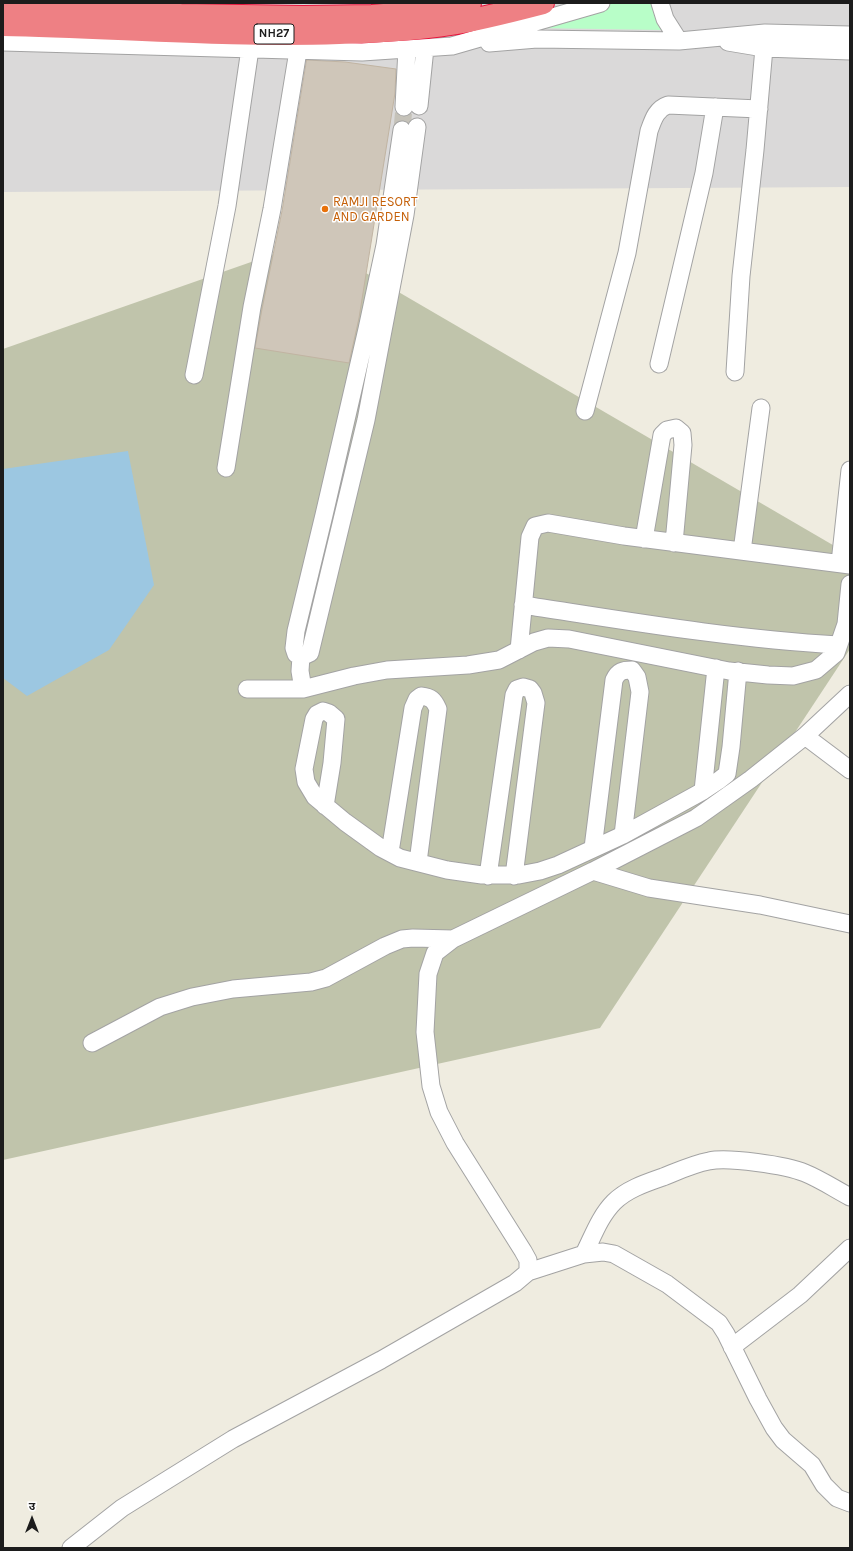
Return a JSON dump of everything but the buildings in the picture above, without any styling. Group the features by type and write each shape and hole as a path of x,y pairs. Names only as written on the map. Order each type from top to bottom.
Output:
{"highway":[{"name":"NH27","path":"3,7 181,15 303,17 387,15 433,11 470,3"},
{"name":"NH27","path":"3,25 221,34 371,32 408,30 451,24 492,16 543,3"}],"street":[{"path":"452,46 601,3"},
{"path":"660,3 665,19 679,41"},
{"path":"3,42 362,52 537,39 679,41 765,33 850,35"},
{"path":"702,38 764,48 850,50"},
{"path":"407,49 412,106 425,48"},
{"path":"735,372 742,276 764,48"},
{"path":"194,375 227,206 250,49"},
{"path":"226,468 252,307 272,208 298,51"},
{"path":"585,411 627,253 652,123 661,107 668,105 759,109"},
{"path":"659,364 704,173 715,107"},
{"path":"303,689 300,671 301,656 310,653 317,628 366,420 404,216 410,128"},
{"path":"742,551 762,408"},
{"path":"644,539 662,435 667,430 676,428 682,433 683,445 674,542"},
{"path":"519,650 530,537 535,526 548,523 644,539 845,564 850,470"},
{"path":"247,689 303,689 354,676 387,670 468,665 499,660 534,642 548,638 569,639 738,672 793,676 816,670 836,652 846,624 850,584"},
{"path":"523,605 679,629 784,642 838,645"},
{"path":"703,791 716,668"},
{"path":"593,848 614,680 617,673 623,670 632,670 637,677 640,692 622,834"},
{"path":"325,806 367,838 400,858 447,870 488,876 514,876 540,871 622,834 703,791 727,774 732,747 738,672"},
{"path":"488,876 514,695 517,689 523,687 530,689 536,703 514,876"},
{"path":"528,1272 528,1260 523,1250 455,1143 439,1112 431,1086 425,1032 428,974 435,953 453,939 593,871 696,818 752,779 805,736 850,694"},
{"path":"390,852 413,708 416,699 421,696 428,696 434,700 438,709 418,862"},
{"path":"805,736 850,770"},
{"path":"593,871 649,888 760,905 850,924"},
{"path":"92,1043 160,1007 192,997 233,989 311,982 326,978 384,946 402,939 453,939"},
{"path":"584,1254 605,1213 615,1201 624,1194 643,1185 709,1160 731,1160 791,1168 820,1180 850,1197"},
{"path":"732,1347 800,1295 850,1248"},
{"path":"72,1548 122,1508 233,1439 381,1360 515,1283 528,1272 584,1254 603,1252 614,1254 667,1284 719,1323 774,1428 783,1440 812,1465 824,1485 837,1498 850,1503"}],"shaded area":[{"path":"3,3 850,3 850,187 3,192"},
{"path":"311,241 850,555 850,649 600,1028 3,1160 3,349"}],"green space":[{"path":"611,3 657,3 663,30 538,28"}],"water":[{"path":"128,451 154,585 109,650 27,696 3,678 3,469"}],"tunnel":[{"path":"402,130 404,107"}],"place":[{"name":"RAMJI RESORT AND GARDEN","path":"325,209"}]}
